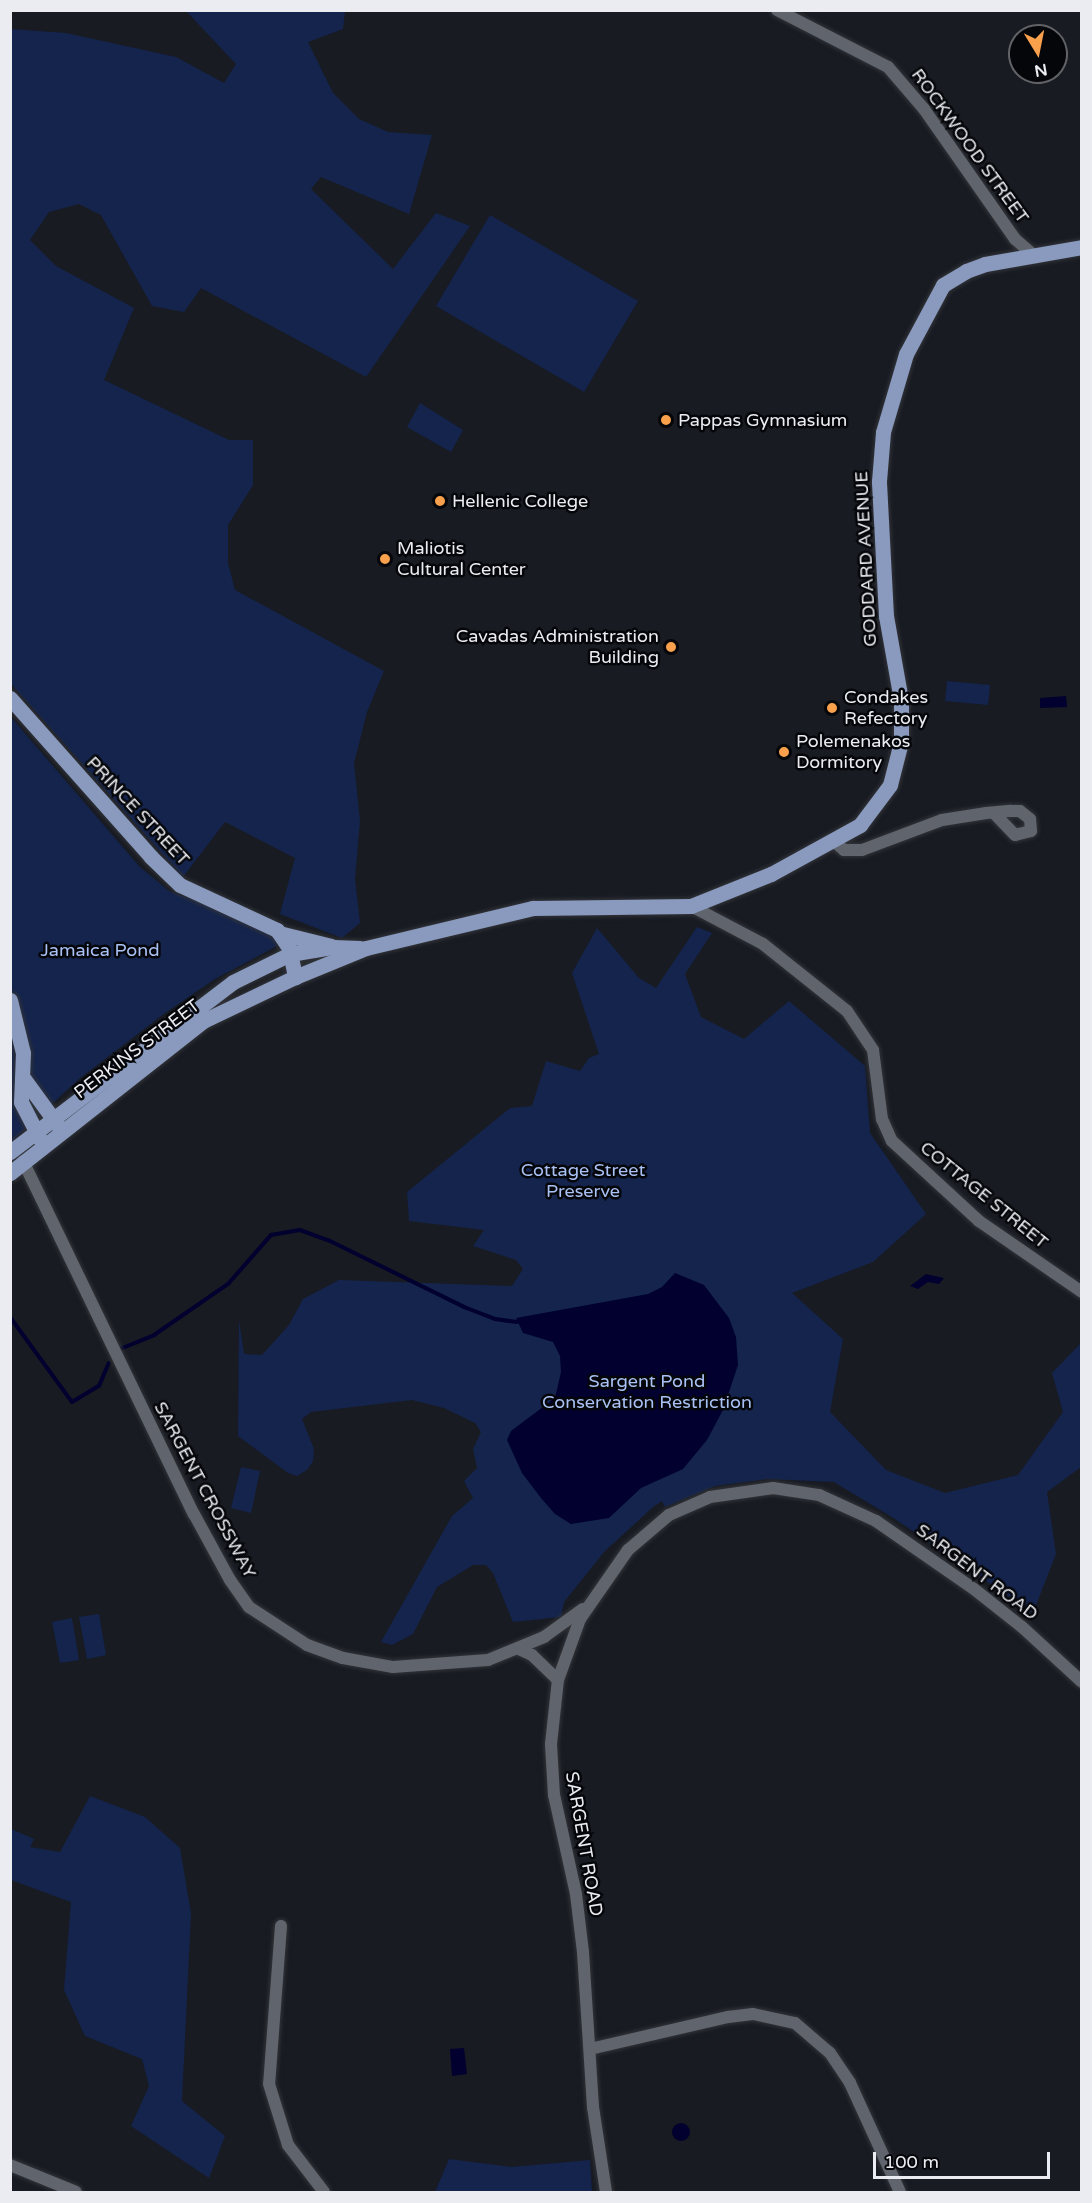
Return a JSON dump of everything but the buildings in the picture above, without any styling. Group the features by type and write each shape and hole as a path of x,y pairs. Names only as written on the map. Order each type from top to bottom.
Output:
{"main road":[{"name":"GODDARD AVENUE","path":"692,906 771,874 834,842 860,825 878,803 895,772 901,742 901,700 885,616 879,481 883,432 906,354 943,285 985,264 1036,257 1082,247"},
{"name":"PRINCE STREET","path":"10,698 151,857 180,885 267,922 279,933 290,954 295,976"},
{"name":"COTTAGE STREET","path":"452,928 533,908 692,906"},
{"name":"PERKINS STREET","path":"58,1124 203,1021 295,976 366,948 452,928"},
{"path":"279,933 293,933 333,947"},
{"name":"PERKINS STREET","path":"10,1152 40,1138 215,993 290,954 333,947 366,948"},
{"path":"10,1000 21,1042 24,1079 21,1102 40,1138"},
{"path":"24,1079 58,1124"},
{"name":"PERKINS STREET","path":"10,1173 23,1161 40,1138"}],"street":[{"name":"ROCKWOOD STREET","path":"777,10 888,67 924,109 1015,239 1036,257"},
{"path":"834,842 844,850 862,850 942,820 994,813"},
{"name":"COTTAGE STREET","path":"692,906 764,944 847,1011 873,1050 882,1119 892,1142 979,1221 1082,1292"},
{"name":"SARGENT CROSSWAY","path":"23,1161 190,1505 230,1580 249,1607 308,1645 343,1658 393,1668 469,1663 519,1649 584,1608"},
{"name":"SARGENT ROAD","path":"606,2193 593,2107 576,1894 552,1774 558,1680 584,1608 628,1550 678,1510 736,1491 800,1490 855,1510 903,1539 1022,1627 1082,1682"},
{"path":"519,1649 532,1655 558,1680"},
{"path":"281,1926 269,2084 288,2145 324,2193"},
{"path":"590,2049 728,2017 753,2014 795,2023 830,2053 850,2083 900,2193"},
{"path":"10,2165 76,2193"}],"green space":[{"path":"186,11 345,11 343,29 308,42 333,93 359,119 388,132 432,135 409,214 321,177 311,189 393,269 436,213 470,226 366,377 201,288 184,312 152,306 101,215 79,204 49,212 30,240 56,266 134,308 104,380 229,440 253,440 253,485 228,525 228,563 235,590 384,671 367,712 354,763 360,821 355,879 360,923 342,938 280,914 295,858 225,822 183,877 11,684 11,29 66,33 176,57 224,83 236,64"},
{"path":"490,215 638,301 584,392 436,306"},
{"path":"420,403 463,430 451,452 407,427"},
{"path":"947,681 990,685 988,705 945,701"},
{"name":"Jamaica Pond","path":"10,716 139,866 169,891 255,923 276,939 277,946 215,979 165,1013 79,1079 11,1142"},
{"path":"697,927 712,933 685,974 701,1017 744,1039 789,1001 865,1066 870,1133 926,1214 873,1262 792,1293 843,1339 830,1412 886,1470 945,1493 1018,1475 1063,1412 1052,1373 1081,1343 1081,1467 1047,1492 1056,1554 1033,1613 895,1519 834,1482 767,1479 715,1486 665,1507 662,1501 653,1507 604,1552 564,1602 561,1617 513,1622 493,1573 486,1565 473,1565 437,1587 413,1634 392,1645 381,1642 452,1516 473,1498 464,1481 477,1468 473,1449 481,1432 475,1423 444,1408 412,1400 311,1412 302,1419 314,1449 313,1461 307,1470 297,1476 288,1473 238,1436 239,1320 244,1354 262,1355 289,1325 303,1299 339,1280 512,1286 523,1269 516,1260 473,1246 484,1230 409,1221 407,1192 510,1108 532,1106 546,1061 580,1071 589,1058 599,1054 572,973 597,928 639,978 656,988"},
{"path":"241,1467 260,1471 251,1513 231,1508"},
{"path":"99,1614 106,1655 87,1659 79,1617"},
{"path":"72,1618 79,1660 60,1663 52,1622"},
{"path":"90,1796 145,1817 180,1848 191,1913 182,2101 225,2136 209,2178 131,2126 149,2086 142,2059 85,2036 64,1990 71,1902 11,1880 11,1829 34,1839 30,1847 60,1852"},
{"path":"449,2159 512,2167 590,2160 592,2192 435,2192"}],"shaded area":[{"path":"1066,696 1067,707 1040,708 1040,698"},
{"path":"675,1273 704,1285 729,1318 736,1337 738,1365 723,1410 707,1440 683,1469 641,1488 609,1518 571,1524 555,1514 541,1498 522,1473 507,1440 511,1431 555,1398 561,1372 560,1356 553,1342 523,1333 516,1318 648,1294 662,1287"},
{"path":"926,1274 944,1278 939,1284 928,1282 918,1289 910,1286"},
{"path":"464,2048 467,2074 452,2076 450,2049"},
{"path":"681,2123 687,2126 690,2132 687,2138 681,2141 675,2138 672,2132 675,2126"}],"waterway":[{"path":"120,1349 154,1335 228,1284 271,1235 300,1230 328,1240 464,1307 495,1319 517,1322"},
{"path":"10,1317 72,1402 99,1386 109,1363"}],"place":[{"name":"Pappas Gymnasium","path":"666,420"},
{"name":"Hellenic College","path":"440,501"},
{"name":"Maliotis Cultural Center","path":"385,559"},
{"name":"Cavadas Administration Building","path":"671,647"},
{"name":"Condakes Refectory","path":"832,708"},
{"name":"Polemenakos Dormitory","path":"784,752"}],"park label":[{"name":"Cottage Street Preserve","path":"583,1181"},
{"name":"Sargent Pond Conservation Restriction","path":"647,1392"}]}
